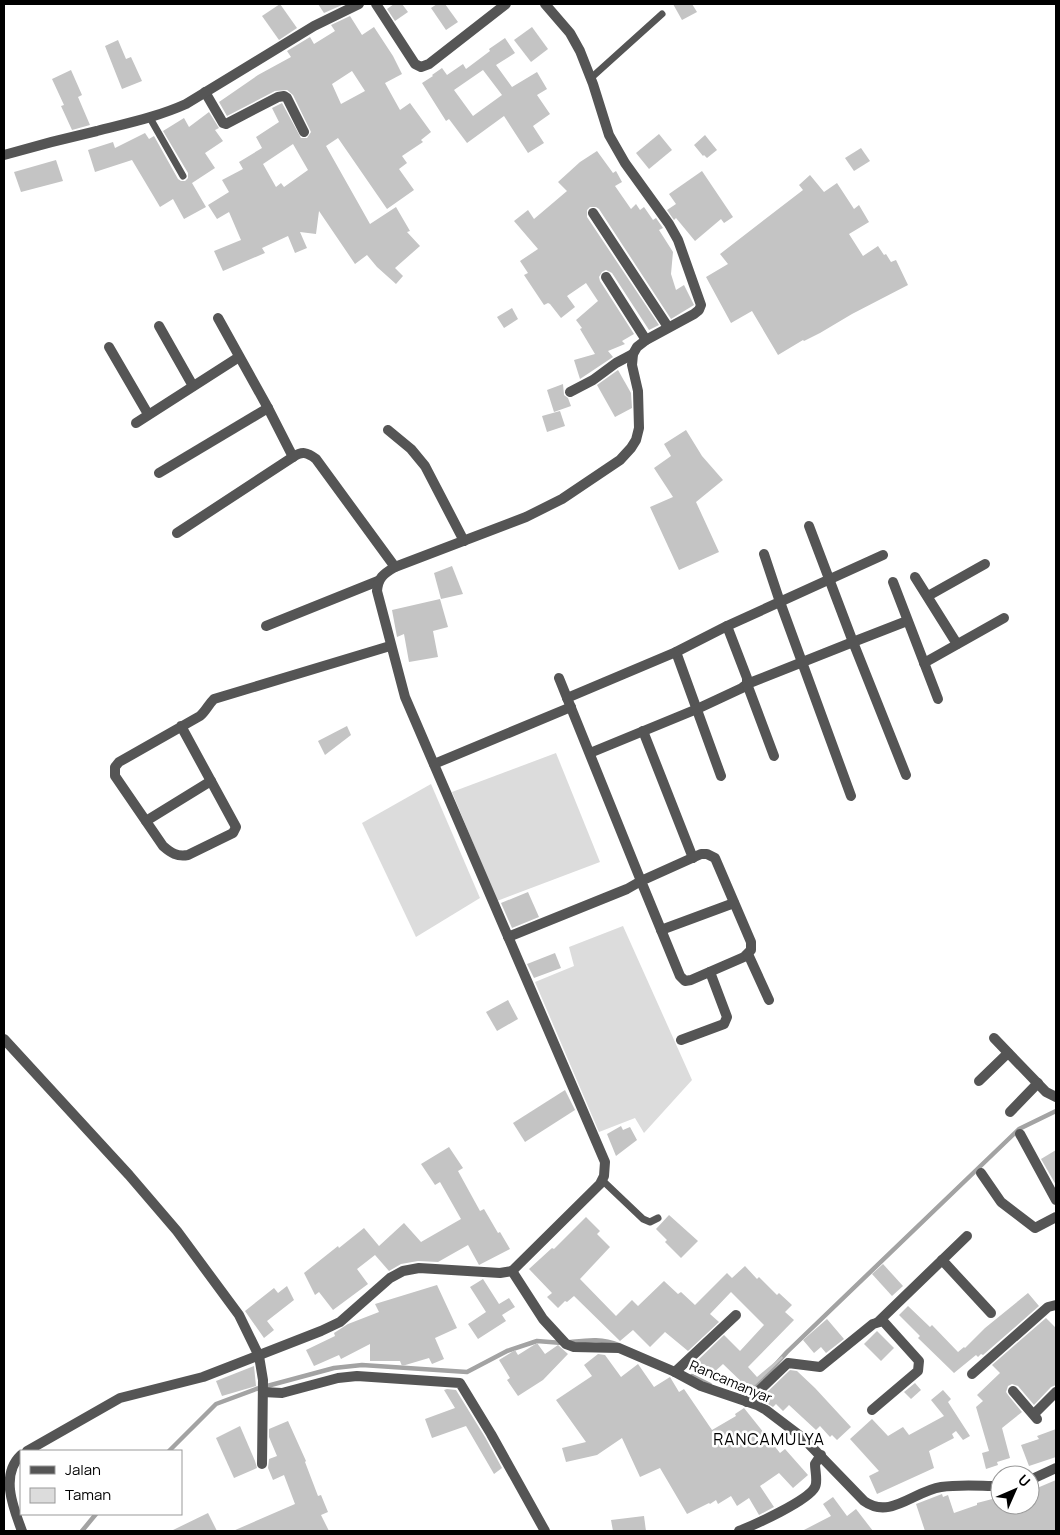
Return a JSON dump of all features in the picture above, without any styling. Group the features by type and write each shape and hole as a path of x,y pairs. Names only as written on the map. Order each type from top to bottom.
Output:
{"street":[{"path":"4,155 37,145 150,118 186,104 314,26 359,4"},
{"path":"376,4 415,64 421,68 429,64 500,6"},
{"path":"29,1450 120,1398 203,1377 293,1343 340,1322 390,1278 403,1271 419,1268 500,1273 512,1271 604,1176 605,1162 405,697 377,591 378,581 384,573 395,567 526,518 562,499 620,460 632,448 639,428 638,391 632,365 633,354 637,347 646,340 699,310 701,300 691,279 678,240 612,141 580,51 570,33 545,4"},
{"path":"205,92 226,124 278,97 284,96 288,98 304,132"},
{"path":"593,213 668,327"},
{"path":"606,277 646,340"},
{"path":"218,318 293,457"},
{"path":"159,326 193,386"},
{"path":"109,347 148,414"},
{"path":"570,392 593,380 616,363 633,354"},
{"path":"136,423 239,357"},
{"path":"159,473 268,408"},
{"path":"388,430 411,449 425,466 464,541"},
{"path":"177,533 300,452 308,453 316,459 395,567"},
{"path":"809,526 906,776"},
{"path":"764,554 801,662 851,796"},
{"path":"434,764 883,555"},
{"path":"928,596 985,564"},
{"path":"915,577 957,644"},
{"path":"266,626 378,581"},
{"path":"893,582 938,699"},
{"path":"924,663 1004,618"},
{"path":"590,753 697,710 747,684 907,621"},
{"path":"727,626 774,756"},
{"path":"182,726 236,826 233,833 180,857 172,854 162,846 115,776 115,767 119,762 205,711 208,704 214,699 390,646"},
{"path":"676,652 721,776"},
{"path":"508,937 627,889 641,881 693,858 707,854 715,858 750,942 751,950 748,954 710,972 685,981 680,976 641,881 560,678"},
{"path":"643,731 693,858"},
{"path":"146,821 212,781"},
{"path":"661,930 734,903"},
{"path":"748,954 769,1000"},
{"path":"681,1040 724,1024 727,1017 710,972"},
{"path":"994,1038 1046,1092 1056,1097"},
{"path":"4,1039 129,1175 177,1231 239,1315 259,1356 263,1376 262,1464"},
{"path":"979,1081 1008,1053"},
{"path":"1010,1112 1038,1084"},
{"path":"1020,1134 1056,1200"},
{"path":"981,1173 1001,1202 1035,1228 1056,1217"},
{"path":"747,1402 788,1363 820,1367 825,1365 878,1322 967,1236"},
{"path":"942,1260 991,1313"},
{"name":"Rancamanyar","path":"512,1271 542,1318 566,1344 574,1347 619,1348 675,1372 701,1386 747,1402 771,1413 789,1426 821,1455 872,1506 880,1508 892,1506 928,1490 941,1487 990,1486"},
{"path":"972,1374 1048,1307 1056,1305"},
{"path":"675,1372 736,1315"},
{"path":"872,1410 918,1371 919,1367 919,1361 883,1322 878,1322"},
{"path":"263,1392 282,1393 338,1378 358,1376 461,1383 492,1434 544,1531"},
{"path":"1013,1391 1036,1416 1056,1392"},
{"path":"739,1531 762,1522 811,1493 816,1484 815,1464 821,1455"},
{"path":"20,1456 8,1470 7,1485 22,1531"},
{"path":"1040,1475 1056,1468"}],"lane":[{"path":"591,78 662,14"},
{"path":"150,118 183,176"},
{"path":"602,1180 643,1219 650,1222 658,1218"}],"green space":[{"path":"556,753 600,862 497,901 452,792"},
{"path":"431,784 480,898 416,937 362,823"},
{"path":"623,926 692,1080 644,1133 635,1118 599,1132 535,982 574,966 569,947"}],"building":[{"path":"280,4 297,28 279,40 262,16"},
{"path":"318,4 342,4 342,5 324,13"},
{"path":"394,4 402,4 408,12 395,21 387,9"},
{"path":"437,4 445,4 458,22 446,30 431,8"},
{"path":"673,4 692,4 697,12 682,20"},
{"path":"350,16 362,35 374,27 402,74 385,83 400,110 410,103 431,132 421,140 423,142 402,156 407,163 399,169 414,190 387,209 338,138 326,146 370,224 396,207 410,231 407,232 420,246 395,268 403,276 396,284 367,255 355,264 319,211 316,234 300,232 307,248 295,253 288,236 262,248 265,253 223,271 214,251 241,240 229,212 217,219 208,205 229,192 222,180 243,169 239,162 262,148 256,137 279,122 272,108 282,103 301,138 307,138 311,132 293,95 287,90 275,91 227,116 219,102 258,75 291,57 287,51 310,37 314,44 335,31 331,25","holes":["352,71 365,91 341,104 332,84","293,144 308,170 284,187 281,183 276,187 263,164"]},
{"path":"532,27 548,49 531,62 514,40"},
{"path":"505,38 515,53 496,65 512,87 537,72 547,89 537,95 550,114 533,126 544,143 528,153 504,116 467,143 449,119 446,121 422,83 442,68 447,75 463,64 466,69 490,51 489,49","holes":["483,70 502,95 473,116 454,90"]},
{"path":"118,40 126,59 131,57 142,81 122,89 105,46"},
{"path":"71,70 82,95 78,97 90,125 72,130 61,106 64,105 52,79"},
{"path":"209,112 219,128 215,130 223,141 205,153 215,168 192,183 206,207 184,219 173,199 160,207 132,160 95,172 88,150 113,142 115,148 145,133 149,139 154,136 178,179 185,181 188,178 188,173 163,131 184,118 189,127"},
{"path":"659,134 672,150 649,169 636,153"},
{"path":"705,135 717,150 707,158 694,145"},
{"path":"861,148 870,161 854,171 845,158"},
{"path":"597,151 613,173 616,171 622,182 615,186 631,209 636,204 640,210 644,207 653,220 656,218 663,228 659,230 673,252 671,274 676,290 684,285 694,305 671,319 599,209 590,207 587,210 587,217 659,325 649,330 612,273 606,270 602,272 599,277 600,281 634,334 622,341 625,344 608,351 613,357 580,379 574,360 595,354 576,320 598,301 586,283 567,296 575,307 561,318 550,304 544,305 524,275 528,273 520,261 538,249 514,221 528,210 534,219 567,191 558,182 580,162"},
{"path":"56,160 63,181 21,192 14,172"},
{"path":"702,171 733,217 724,223 721,219 695,241 676,218 674,220 667,210 676,204 669,194"},
{"path":"810,175 824,192 837,183 854,209 859,205 869,222 849,234 863,256 878,246 891,262 896,260 908,285 778,355 752,311 731,323 706,277 728,264 720,254 803,190 799,185"},
{"path":"512,308 518,319 504,328 497,317"},
{"path":"618,370 631,393 632,408 615,417 597,385"},
{"path":"563,384 564,395 568,398 571,406 554,412 547,390"},
{"path":"560,411 565,426 547,432 542,416"},
{"path":"686,430 702,456 723,480 696,502 719,552 679,570 650,507 673,497 654,468 671,456 664,444"},
{"path":"452,566 463,594 441,599 434,573"},
{"path":"440,599 448,627 433,631 438,657 409,662 404,634 397,637 392,610"},
{"path":"347,726 351,735 325,755 318,741"},
{"path":"528,892 539,917 512,928 501,903"},
{"path":"555,953 561,968 534,978 527,964"},
{"path":"508,1000 518,1019 497,1031 486,1012"},
{"path":"565,1090 575,1110 525,1142 513,1123"},
{"path":"621,1126 623,1130 630,1127 637,1140 616,1156 607,1134"},
{"path":"449,1147 463,1168 458,1171 480,1211 484,1209 510,1249 479,1265 468,1245 438,1262 418,1261 401,1264 389,1271 375,1255 357,1269 368,1284 333,1310 319,1292 315,1295 304,1273 338,1246 339,1248 364,1228 379,1246 404,1223 421,1242 461,1219 440,1182 435,1185 421,1164"},
{"path":"1056,1150 1056,1185 1041,1159"},
{"path":"669,1215 698,1241 681,1258 665,1242 667,1240 656,1229"},
{"path":"586,1217 600,1231 597,1234 610,1247 580,1279 616,1316 632,1300 638,1306 664,1281 678,1294 681,1292 695,1305 727,1273 732,1278 745,1266 757,1279 759,1277 777,1295 779,1293 792,1305 785,1312 794,1320 748,1367 757,1377 782,1356 783,1358 750,1390 723,1364 711,1375 697,1361 724,1335 740,1351 764,1325 731,1292 710,1314 719,1322 688,1351 665,1332 650,1347 633,1330 620,1341 574,1296 558,1308 547,1297 552,1293 529,1269 552,1248 554,1249"},
{"path":"883,1264 903,1286 892,1296 872,1274"},
{"path":"483,1279 499,1304 509,1298 515,1307 502,1315 506,1321 478,1339 468,1324 486,1312 470,1287"},
{"path":"437,1285 457,1328 435,1338 444,1359 432,1364 429,1358 402,1366 400,1361 370,1361 370,1344 341,1359 339,1355 314,1366 306,1350 335,1336 334,1333 348,1324 379,1312 375,1304"},
{"path":"287,1286 294,1300 267,1321 274,1330 264,1338 245,1311 274,1288 278,1293"},
{"path":"1028,1293 1039,1306 983,1355 981,1354 978,1357 976,1355 954,1373 918,1338 920,1336 899,1315 908,1306 930,1327 932,1325 958,1352"},
{"path":"1046,1318 1056,1328 1056,1385 1051,1387 1034,1405 1018,1386 1012,1384 1008,1386 1006,1392 1022,1412 1002,1428 1010,1458 997,1462 998,1465 990,1465 990,1468 986,1469 982,1453 989,1451 976,1407 983,1401 977,1395 1000,1373 992,1365"},
{"path":"827,1319 844,1339 826,1353 821,1347 814,1353 803,1340"},
{"path":"877,1331 894,1348 881,1361 864,1344"},
{"path":"537,1343 545,1354 558,1345 568,1354 543,1380 518,1396 507,1380 510,1378 499,1360 515,1350 518,1355"},
{"path":"598,1354 605,1355 621,1377 638,1364 654,1387 670,1377 679,1392 684,1389 712,1430 736,1416 735,1414 744,1408 780,1453 785,1449 808,1475 793,1488 779,1473 760,1486 774,1507 759,1515 749,1498 737,1506 731,1496 718,1504 716,1500 687,1514 660,1468 640,1477 622,1438 597,1455 566,1462 562,1448 586,1442 556,1400 592,1376 584,1365"},
{"path":"254,1366 256,1386 222,1396 216,1381"},
{"path":"790,1370 797,1371 851,1427 837,1440 832,1435 830,1437 820,1426 816,1430 789,1405 783,1411 776,1404 773,1407 760,1399"},
{"path":"915,1383 921,1390 911,1399 904,1392"},
{"path":"444,1390 456,1390 485,1437 502,1468 494,1474 466,1426 432,1438 425,1419 455,1408"},
{"path":"943,1390 951,1399 948,1402 970,1436 963,1440 956,1431 952,1434 954,1438 929,1451 934,1468 877,1494 869,1476 879,1471 850,1439 872,1419 888,1436 903,1427 909,1435 944,1416 931,1400"},
{"path":"288,1421 306,1461 318,1496 321,1495 328,1512 321,1515 329,1531 233,1531 295,1504 284,1475 273,1480 268,1468 269,1459 277,1456 269,1437 269,1429"},
{"path":"240,1426 257,1468 234,1478 216,1438"},
{"path":"1056,1429 1056,1457 1029,1465 1021,1445 1039,1439 1037,1436"},
{"path":"1056,1480 1056,1531 925,1531 916,1504 942,1494 943,1497 948,1495 954,1513 990,1500 990,1515 1040,1515 1040,1487"},
{"path":"833,1497 847,1516 856,1509 873,1531 802,1531 831,1516 823,1504"},
{"path":"208,1513 217,1531 171,1531"},
{"path":"644,1516 646,1531 613,1531 611,1520"}],"waterway":[{"path":"750,1393 787,1352 1019,1129 1056,1111"},
{"path":"570,1342 601,1340 619,1345"},
{"path":"170,1450 216,1404 256,1389 334,1368 362,1365 467,1372 507,1351 537,1341 562,1343"},
{"path":"692,1376 710,1385"},
{"path":"82,1531 95,1515"}],"district":[{"name":"RANCAMULYA","path":"769,1439"}]}
